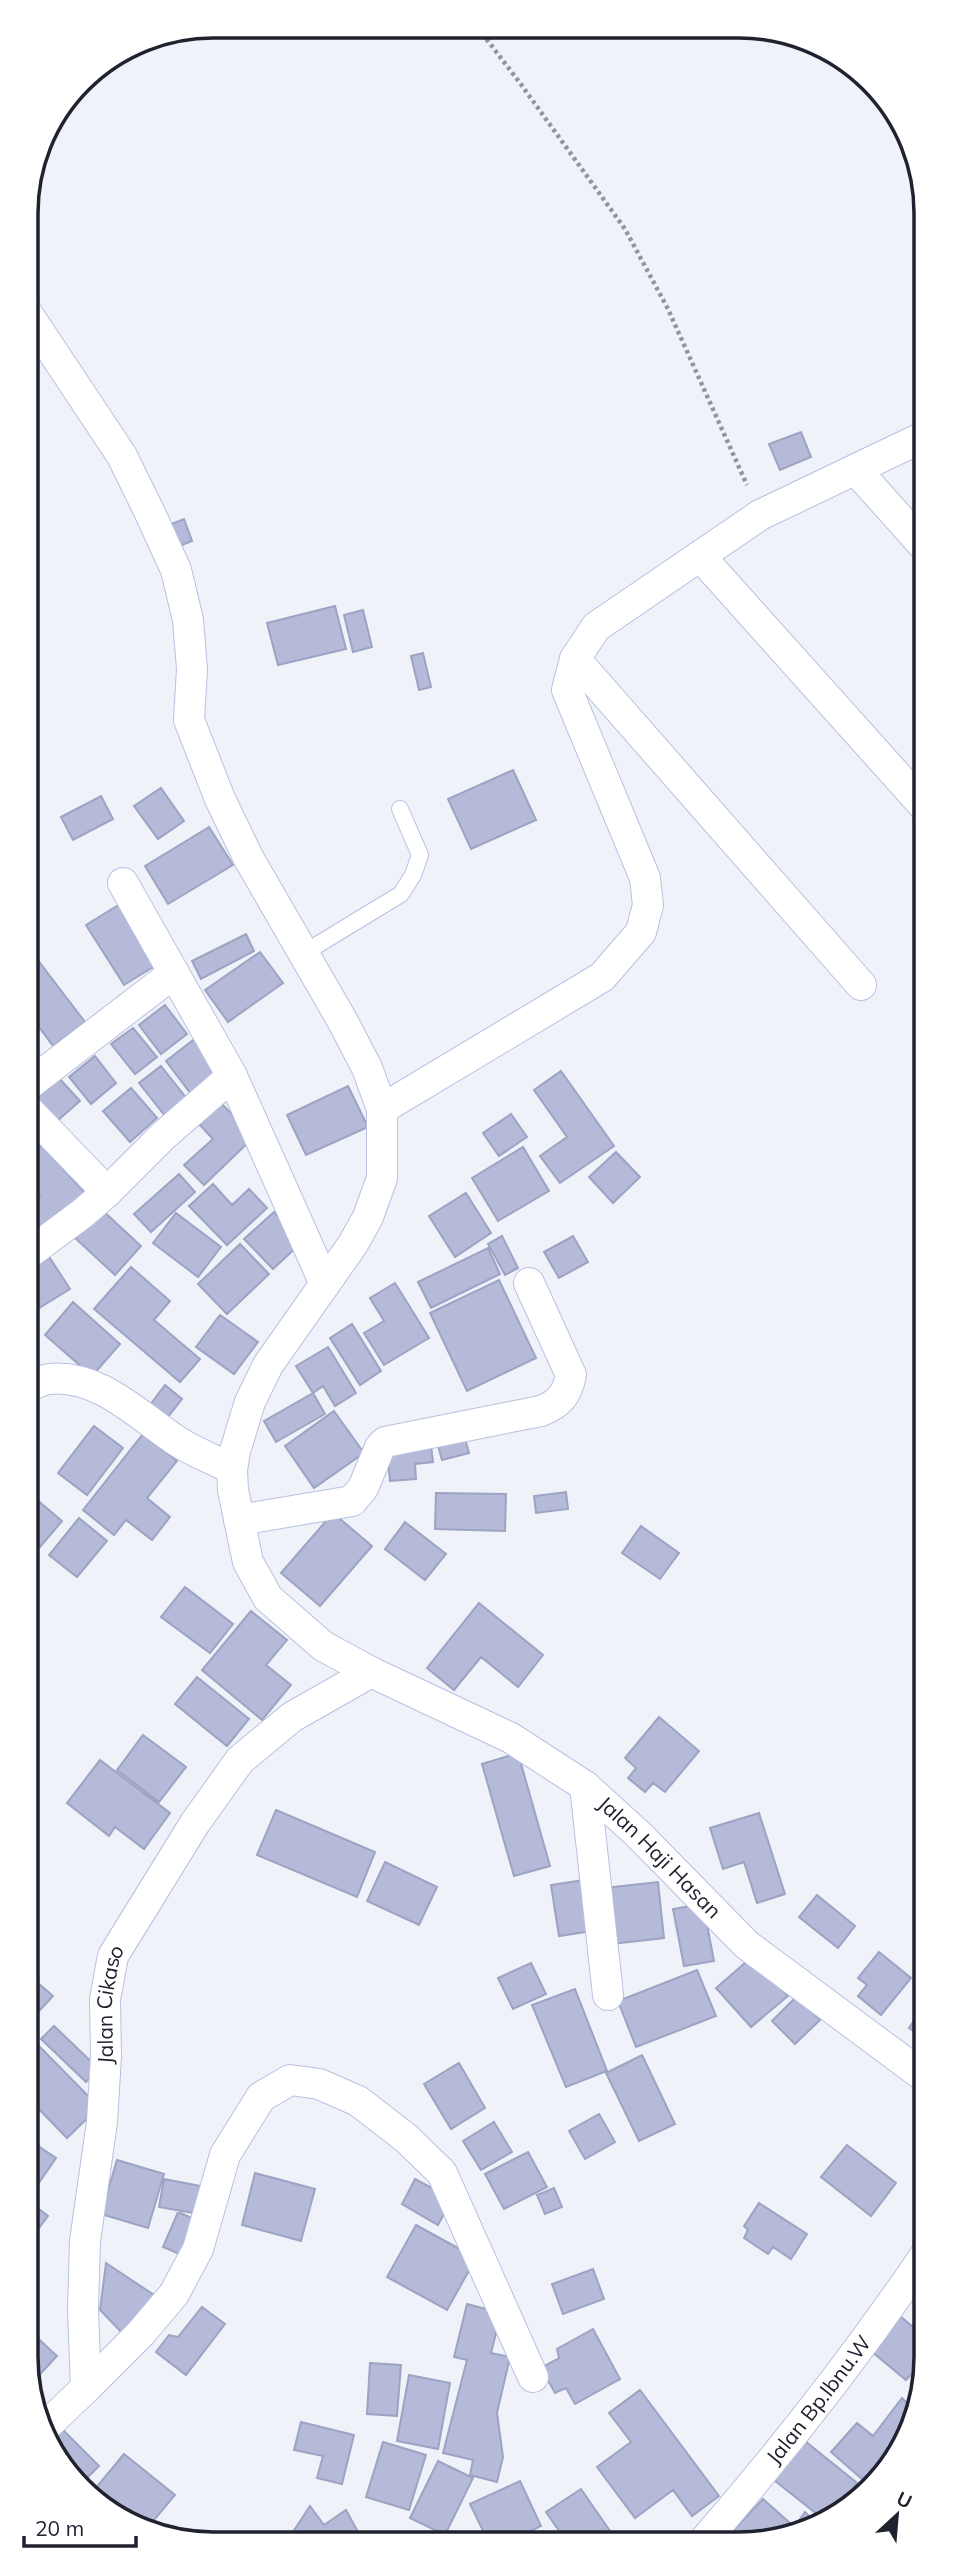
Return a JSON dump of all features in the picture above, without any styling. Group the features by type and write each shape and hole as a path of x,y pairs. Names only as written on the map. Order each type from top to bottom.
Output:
{"street":[{"path":"38,1383 49,1379 80,1382 111,1395 141,1413 175,1440 232,1469 250,1402 268,1365 368,1217 382,1178 382,1109 367,1068 249,859 220,799 189,720 192,669 188,620 176,570 122,456 39,331"},
{"path":"382,1109 603,977 641,932 648,905 645,878 567,690 575,659 596,627 760,515 914,441"},
{"path":"856,470 914,536"},
{"path":"700,556 914,795"},
{"path":"575,659 861,985"},
{"path":"123,883 232,1076 325,1284"},
{"path":"39,1077 174,973"},
{"path":"39,1246 107,1192 163,1136 232,1076"},
{"path":"39,1121 107,1192"},
{"path":"239,1520 352,1501 363,1488 380,1447 385,1442 541,1412 555,1405 568,1390 571,1376 529,1283"},
{"name":"Jalan Haji Hasan","path":"232,1469 233,1490 248,1562 268,1598 323,1646 371,1672 511,1738 585,1786 638,1835 747,1945 914,2069"},
{"name":"Jalan Cikaso","path":"86,2388 83,2310 85,2241 102,2122 106,2056 105,1999 113,1956 195,1823 240,1760 292,1717 371,1672"},
{"path":"585,1786 608,1995"},
{"path":"51,2421 141,2333 174,2294 198,2249 225,2155 261,2097 290,2080 319,2084 359,2101 406,2138 442,2173 533,2377"},
{"name":"Jalan Bp.Ibnu.W","path":"712,2532 749,2489 876,2326 914,2271"}],"lane":[{"path":"304,953 401,894 413,875 420,855 400,809"}],"path":[{"path":"486,38 625,229 668,309 760,515"}],"building":[{"path":"801,432 811,457 780,470 769,444"},
{"path":"184,519 192,541 170,550 161,528"},
{"path":"335,606 346,649 278,665 267,623"},
{"path":"363,610 372,647 353,652 344,615"},
{"path":"423,653 431,687 419,690 411,656"},
{"path":"513,770 536,820 471,849 448,799"},
{"path":"161,788 184,821 158,839 134,806"},
{"path":"101,796 113,819 73,840 61,817"},
{"path":"209,827 233,865 168,904 145,866"},
{"path":"120,904 158,964 124,985 86,925"},
{"path":"246,934 254,951 201,979 192,961"},
{"path":"260,952 283,983 228,1022 205,990"},
{"path":"39,961 85,1022 53,1046 39,1026"},
{"path":"165,1005 187,1034 161,1054 139,1025"},
{"path":"133,1028 157,1057 135,1074 111,1044"},
{"path":"196,1038 224,1075 194,1098 166,1061"},
{"path":"95,1056 116,1083 91,1104 69,1077"},
{"path":"161,1066 188,1100 166,1117 139,1083"},
{"path":"561,1071 614,1146 560,1183 540,1156 567,1137 534,1090"},
{"path":"57,1076 80,1101 56,1122 39,1103 39,1092"},
{"path":"348,1086 368,1127 306,1155 287,1115"},
{"path":"131,1088 157,1118 130,1142 103,1111"},
{"path":"219,1101 254,1137 204,1185 184,1165 213,1139 197,1122"},
{"path":"511,1114 527,1137 499,1156 483,1133"},
{"path":"42,1145 86,1194 39,1236 40,1195 39,1148"},
{"path":"523,1147 549,1191 498,1221 472,1178"},
{"path":"616,1152 640,1177 613,1203 589,1177"},
{"path":"179,1174 195,1192 151,1232 134,1214"},
{"path":"213,1184 232,1205 249,1189 267,1208 227,1245 189,1206"},
{"path":"466,1193 491,1233 455,1257 429,1216"},
{"path":"101,1209 141,1246 115,1275 75,1238"},
{"path":"274,1212 302,1242 273,1269 244,1239"},
{"path":"176,1213 221,1247 198,1277 153,1243"},
{"path":"502,1236 518,1268 505,1275 488,1244"},
{"path":"573,1236 588,1262 559,1278 544,1252"},
{"path":"240,1244 269,1274 227,1314 198,1284"},
{"path":"488,1248 500,1274 431,1308 418,1282"},
{"path":"48,1255 70,1289 38,1309 39,1261"},
{"path":"131,1267 170,1301 154,1320 200,1359 180,1382 94,1309"},
{"path":"499,1280 536,1358 467,1391 430,1313"},
{"path":"395,1283 429,1338 384,1365 364,1333 384,1321 370,1298"},
{"path":"73,1302 120,1344 92,1376 45,1335"},
{"path":"220,1315 258,1342 234,1374 196,1347"},
{"path":"352,1324 381,1371 360,1385 330,1338"},
{"path":"328,1347 356,1393 335,1406 323,1386 313,1393 296,1366"},
{"path":"165,1385 182,1399 164,1422 147,1409"},
{"path":"313,1393 325,1414 276,1442 264,1421"},
{"path":"334,1411 364,1453 314,1488 285,1446"},
{"path":"94,1426 123,1448 87,1495 58,1473"},
{"path":"143,1434 177,1461 147,1498 170,1517 152,1540 126,1520 114,1535 83,1510"},
{"path":"464,1435 469,1453 442,1460 437,1442"},
{"path":"431,1445 433,1462 415,1464 416,1479 390,1481 387,1448"},
{"path":"566,1492 568,1509 536,1513 534,1496"},
{"path":"436,1493 506,1494 505,1531 435,1529"},
{"path":"38,1501 62,1521 38,1546"},
{"path":"333,1513 372,1546 320,1606 281,1573"},
{"path":"79,1518 107,1541 77,1577 49,1555"},
{"path":"405,1522 446,1554 425,1580 385,1549"},
{"path":"641,1526 679,1553 660,1579 622,1553"},
{"path":"185,1587 233,1624 210,1653 161,1617"},
{"path":"479,1603 543,1655 518,1687 481,1657 454,1690 427,1668"},
{"path":"251,1611 287,1640 266,1665 291,1685 262,1720 202,1670"},
{"path":"197,1677 249,1719 227,1746 175,1704"},
{"path":"659,1717 699,1751 665,1792 653,1783 645,1792 628,1778 636,1768 625,1758"},
{"path":"143,1735 186,1767 159,1802 117,1770"},
{"path":"518,1753 550,1866 514,1876 482,1764"},
{"path":"100,1760 170,1813 144,1849 115,1827 109,1836 67,1803"},
{"path":"276,1810 375,1852 357,1897 257,1855"},
{"path":"759,1813 785,1894 757,1903 744,1862 723,1869 710,1828"},
{"path":"385,1862 437,1887 419,1925 367,1901"},
{"path":"584,1880 593,1931 559,1936 551,1885"},
{"path":"658,1882 664,1938 612,1944 605,1888"},
{"path":"817,1895 855,1926 838,1948 799,1917"},
{"path":"703,1904 714,1961 684,1966 673,1909"},
{"path":"879,1952 911,1978 881,2015 858,1996 867,1985 858,1978"},
{"path":"753,1956 788,1996 751,2027 716,1988"},
{"path":"531,1963 546,1994 513,2009 498,1978"},
{"path":"697,1970 716,2016 636,2047 618,2001"},
{"path":"38,1983 53,1996 38,2012"},
{"path":"575,1989 607,2071 566,2087 532,2005"},
{"path":"797,1996 820,2020 795,2044 772,2021"},
{"path":"54,2026 99,2069 86,2082 41,2039"},
{"path":"38,2045 99,2107 67,2138 38,2108"},
{"path":"642,2055 675,2124 639,2141 606,2073"},
{"path":"459,2063 485,2108 451,2129 424,2084"},
{"path":"599,2114 615,2142 585,2159 569,2131"},
{"path":"494,2122 512,2152 481,2170 463,2141"},
{"path":"847,2145 896,2183 871,2216 821,2177"},
{"path":"38,2146 56,2158 38,2184"},
{"path":"528,2152 547,2187 504,2209 485,2174"},
{"path":"117,2160 164,2174 148,2228 101,2214"},
{"path":"255,2173 315,2189 301,2241 242,2225"},
{"path":"164,2179 211,2188 205,2215 159,2207"},
{"path":"415,2179 452,2199 438,2225 402,2204"},
{"path":"554,2188 562,2207 545,2214 537,2195"},
{"path":"759,2203 807,2234 791,2259 773,2247 768,2254 744,2238 748,2230 744,2226"},
{"path":"38,2208 48,2216 38,2229"},
{"path":"178,2212 199,2221 184,2256 163,2247"},
{"path":"416,2225 476,2258 447,2310 387,2277"},
{"path":"106,2263 163,2301 125,2336 100,2310"},
{"path":"593,2269 604,2299 563,2314 552,2284"},
{"path":"467,2304 501,2313 491,2353 510,2357 497,2413 503,2457 497,2482 470,2475 473,2460 443,2453 467,2360 454,2357"},
{"path":"202,2307 225,2324 186,2375 156,2352 169,2335 178,2337"},
{"path":"900,2316 914,2328 914,2372 906,2380 871,2351"},
{"path":"593,2329 620,2379 575,2404 566,2388 555,2393 541,2368 559,2358 557,2349"},
{"path":"38,2338 57,2356 40,2375"},
{"path":"370,2363 401,2365 397,2416 367,2414"},
{"path":"409,2375 450,2383 438,2449 397,2441"},
{"path":"640,2390 719,2496 692,2516 673,2490 635,2518 597,2467 631,2442 609,2413"},
{"path":"902,2398 908,2404 891,2445 864,2480 831,2452 857,2423 873,2436"},
{"path":"301,2422 354,2435 342,2484 317,2478 323,2456 294,2450"},
{"path":"62,2429 99,2466 87,2478 75,2464 57,2434"},
{"path":"805,2441 857,2483 837,2503 817,2514 774,2480"},
{"path":"383,2442 426,2455 409,2510 366,2497"},
{"path":"124,2454 175,2495 153,2521 126,2509 97,2487"},
{"path":"438,2461 473,2478 446,2532 439,2532 410,2518"},
{"path":"520,2481 541,2526 529,2532 484,2532 470,2504"},
{"path":"581,2489 611,2532 560,2532 546,2512"},
{"path":"763,2499 791,2524 762,2531 732,2532"},
{"path":"310,2506 324,2525 346,2510 358,2532 293,2532"},
{"path":"805,2512 810,2517 797,2522"}]}
